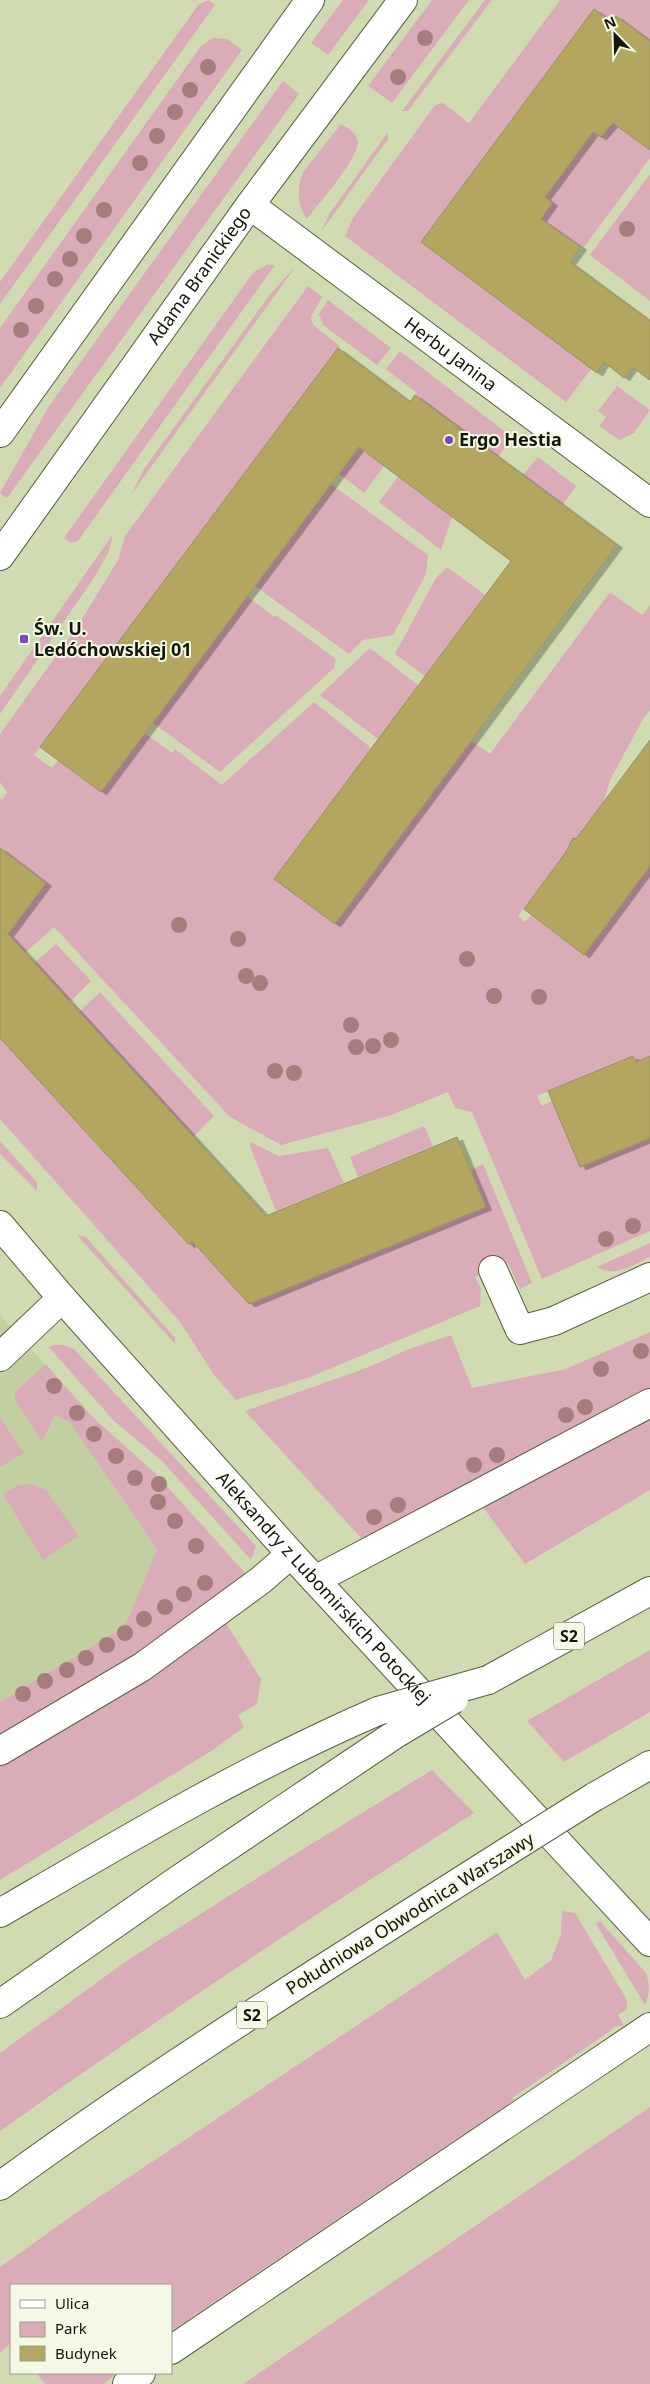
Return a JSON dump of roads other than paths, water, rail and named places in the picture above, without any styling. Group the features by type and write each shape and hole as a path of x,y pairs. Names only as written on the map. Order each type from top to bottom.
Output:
{"main road":[{"path":"0,433 310,0"},
{"name":"Adama Branickiego","path":"0,556 250,205 404,0"},
{"name":"Herbu Janina","path":"250,205 650,503"},
{"name":"Aleksandry z Lubomirskich Potockiej","path":"1,1227 291,1554 650,1942"},
{"path":"493,1270 520,1330 554,1321 650,1277"},
{"path":"0,1357 62,1298"},
{"path":"315,1580 650,1403"},
{"path":"0,1751 142,1667 261,1580 291,1554"},
{"name":"S2","path":"0,2004 175,1882 397,1733 488,1680 650,1591"},
{"path":"0,1913 232,1780 307,1741 378,1711 488,1680"},
{"name":"Południowa Obwodnica Warszawy","path":"0,2186 68,2136 266,2006 594,1797 650,1765"},
{"path":"172,2349 650,2026"},
{"path":"127,2384 140,2374"}],"place":[{"name":"Ergo Hestia","path":"449,440"},
{"name":"Św. U. Ledóchowskiej 01","path":"24,639"}]}
